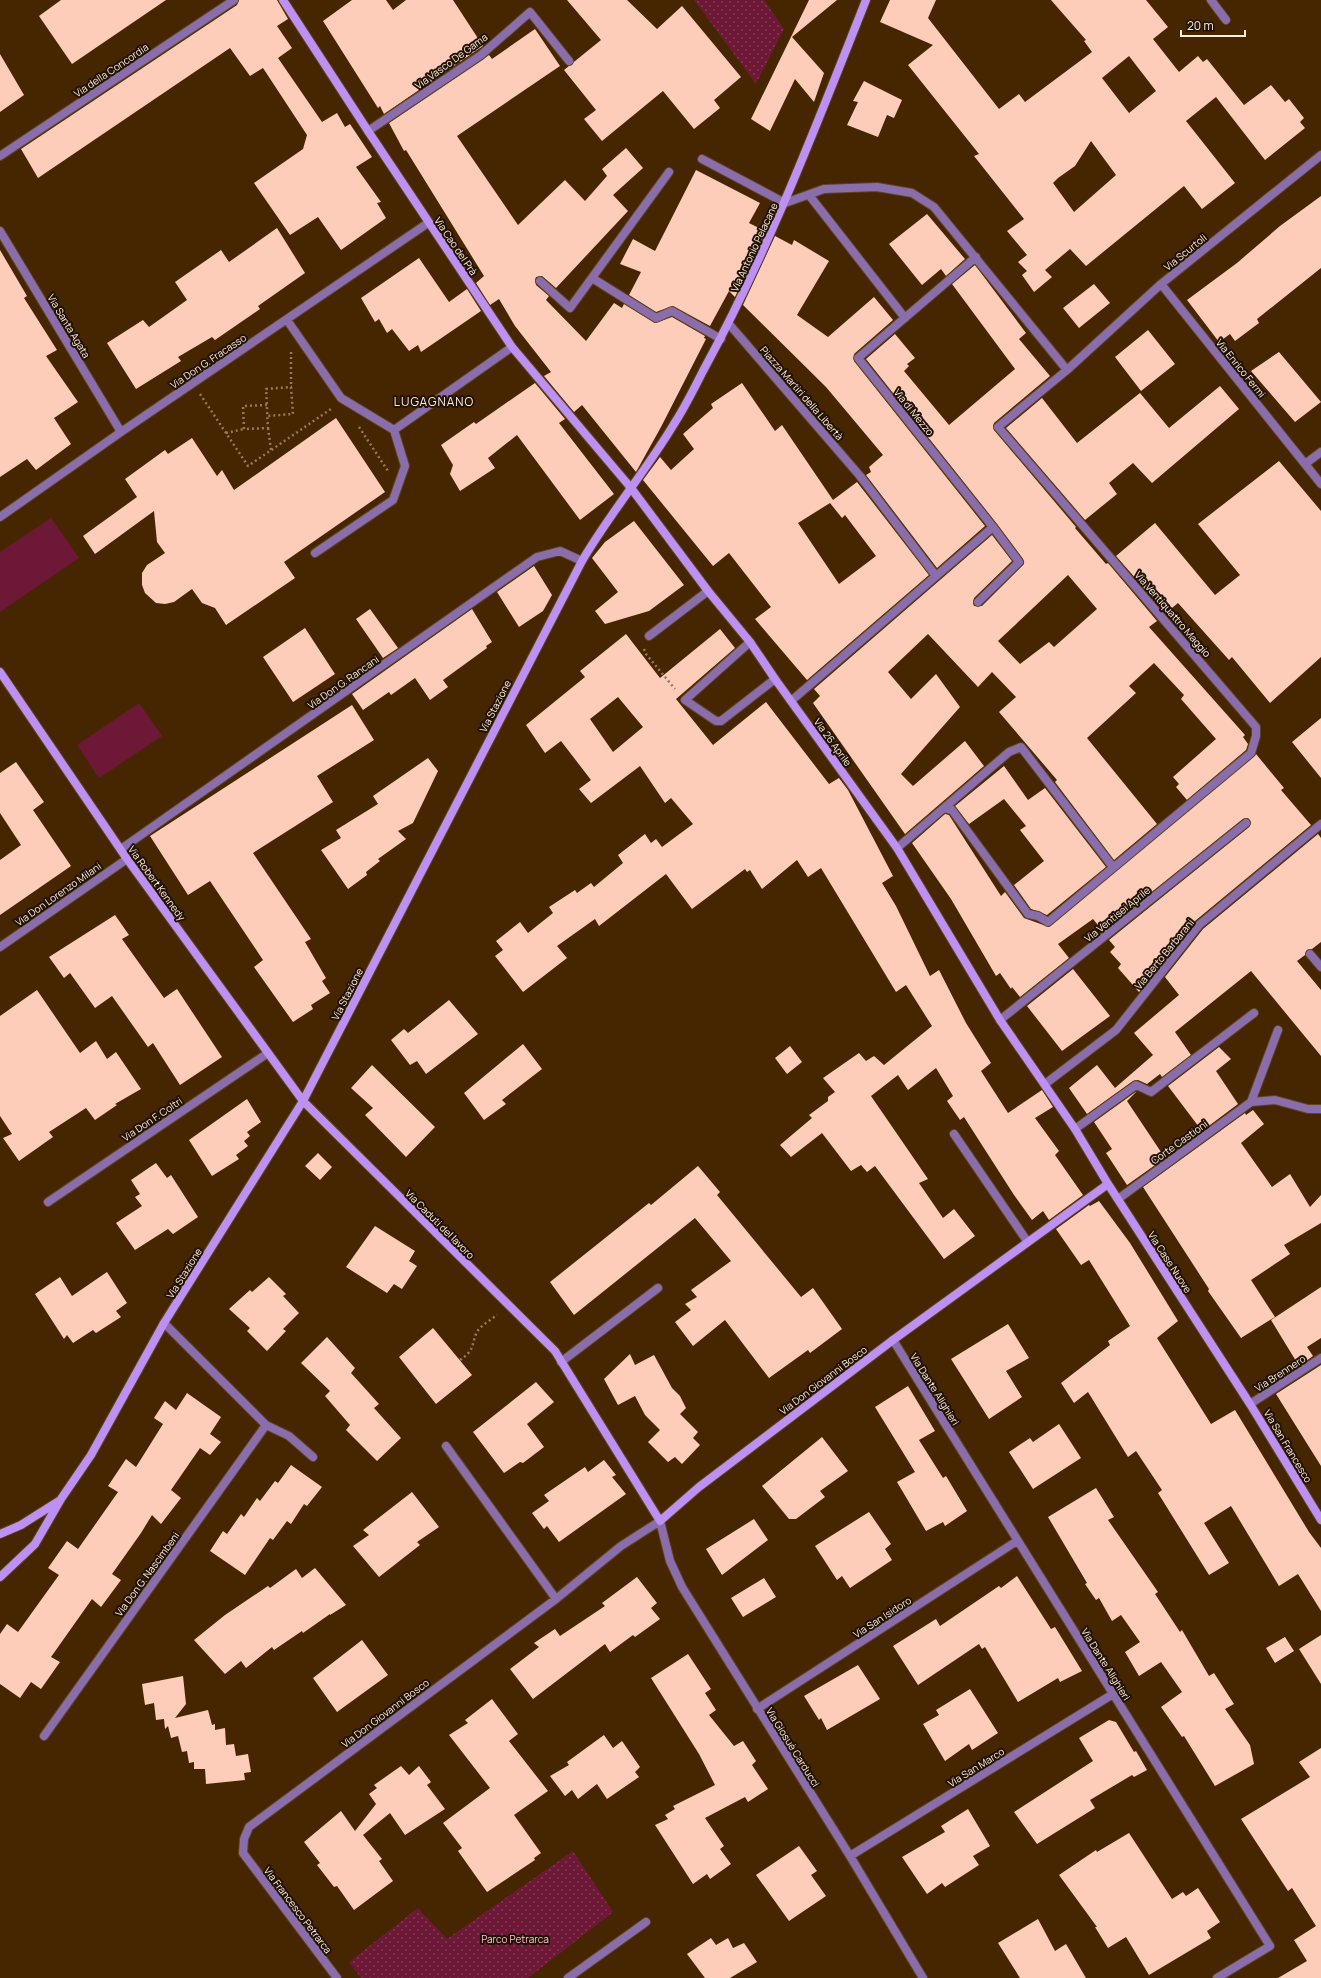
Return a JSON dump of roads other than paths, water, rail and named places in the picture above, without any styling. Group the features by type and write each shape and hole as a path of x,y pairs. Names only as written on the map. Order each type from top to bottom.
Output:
{"main road":[{"name":"Via Cao del Prà","path":"283,0 428,223 512,347 631,488"},
{"name":"Via Antonio Pelacane","path":"631,488 675,424 729,324 785,203 866,0"},
{"name":"Via Stazione","path":"0,1577 35,1544 61,1499 91,1455 164,1323 303,1101 582,561 600,530 631,488"},
{"name":"Via 26 Aprile","path":"631,488 708,591 750,642 775,680 896,848 1000,1020"},
{"name":"Via Robert Kennedy","path":"0,672 127,858 303,1101"},
{"name":"Via Case Nuove","path":"1000,1020 1075,1129 1108,1184 1250,1404"},
{"name":"Via Caduti del lavoro","path":"303,1101 555,1351 660,1521"},
{"name":"Via Don Giovanni Bosco","path":"660,1521 699,1487 892,1340 1027,1241 1108,1184"},
{"name":"Via San Francesco","path":"1250,1404 1321,1520"},
{"name":"Via Stazione","path":"0,1534 21,1525 61,1499"}],"street":[{"name":"Via della Concordia","path":"0,156 234,0"},
{"path":"1211,0 1226,20"},
{"name":"Via Vasco De Gama","path":"368,131 481,55 530,12 569,61"},
{"name":"Via Scurtoli","path":"1067,370 1161,284 1321,155"},
{"path":"702,159 785,203 824,189 877,187 912,193 934,207 1067,370"},
{"path":"540,281 570,308 669,172"},
{"path":"809,195 905,318"},
{"name":"Via Don G. Fracasso","path":"0,517 121,432 428,223"},
{"name":"Via Santa Agata","path":"0,231 121,432"},
{"name":"Via di Mezzo","path":"976,257 858,358 993,527 1019,562 978,602"},
{"path":"592,278 656,318 672,311 721,339"},
{"name":"Via Enrico Fermi","path":"1161,284 1321,484"},
{"path":"287,320 341,398 394,430 405,466 393,500 315,553"},
{"name":"Piazza Martiri della Libertà","path":"729,324 860,476 936,576"},
{"path":"394,430 512,347"},
{"name":"Via Ventiquattro Maggio","path":"944,808 952,810 1028,914 1038,916 1048,922 1251,753 1256,736 1256,727 998,427 1067,370"},
{"path":"1305,464 1321,452"},
{"path":"791,701 993,527"},
{"name":"Via Don G. Rancani","path":"121,849 537,557 560,551 582,561"},
{"path":"649,636 708,591"},
{"path":"750,642 685,700 716,721 721,722 775,680"},
{"path":"896,848 1009,752 1021,747 1113,867"},
{"name":"Via Ventisei Aprile","path":"1000,1020 1246,823"},
{"name":"Via Berto Barbarani","path":"1045,1084 1116,1030 1199,925 1321,824"},
{"name":"Via Don Lorenzo Milani","path":"0,947 127,858"},
{"path":"1310,954 1321,967"},
{"path":"1075,1129 1136,1086 1151,1092 1254,1013"},
{"path":"1278,1030 1251,1102 1275,1100 1308,1109 1321,1109"},
{"name":"Via Don F. Coltri","path":"48,1202 268,1053"},
{"name":"Corte Castioni","path":"1118,1199 1251,1102"},
{"path":"954,1134 1027,1241"},
{"path":"561,1362 658,1288"},
{"path":"164,1323 266,1425 290,1436 313,1457"},
{"name":"Via Dante Alighieri","path":"892,1340 1270,1946 1217,1978"},
{"name":"Via Brennero","path":"1250,1404 1321,1358"},
{"name":"Via Don G. Nascimbeni","path":"44,1736 266,1425"},
{"path":"446,1446 556,1599"},
{"name":"Via Don Giovanni Bosco","path":"244,1853 244,1839 249,1828 556,1599 621,1546 660,1521"},
{"name":"Via Giosuè Carducci","path":"660,1521 670,1561 682,1587 850,1856 923,1978"},
{"name":"Via San Isidoro","path":"757,1709 1017,1541"},
{"name":"Via San Marco","path":"850,1856 1113,1694"},
{"name":"Via Francesco Petrarca","path":"244,1853 337,1978"},
{"path":"568,1978 646,1922"}],"district":[{"name":"LUGAGNANO","path":"434,401"}],"park label":[{"name":"Parco Petrarca","path":"515,1939"}]}
